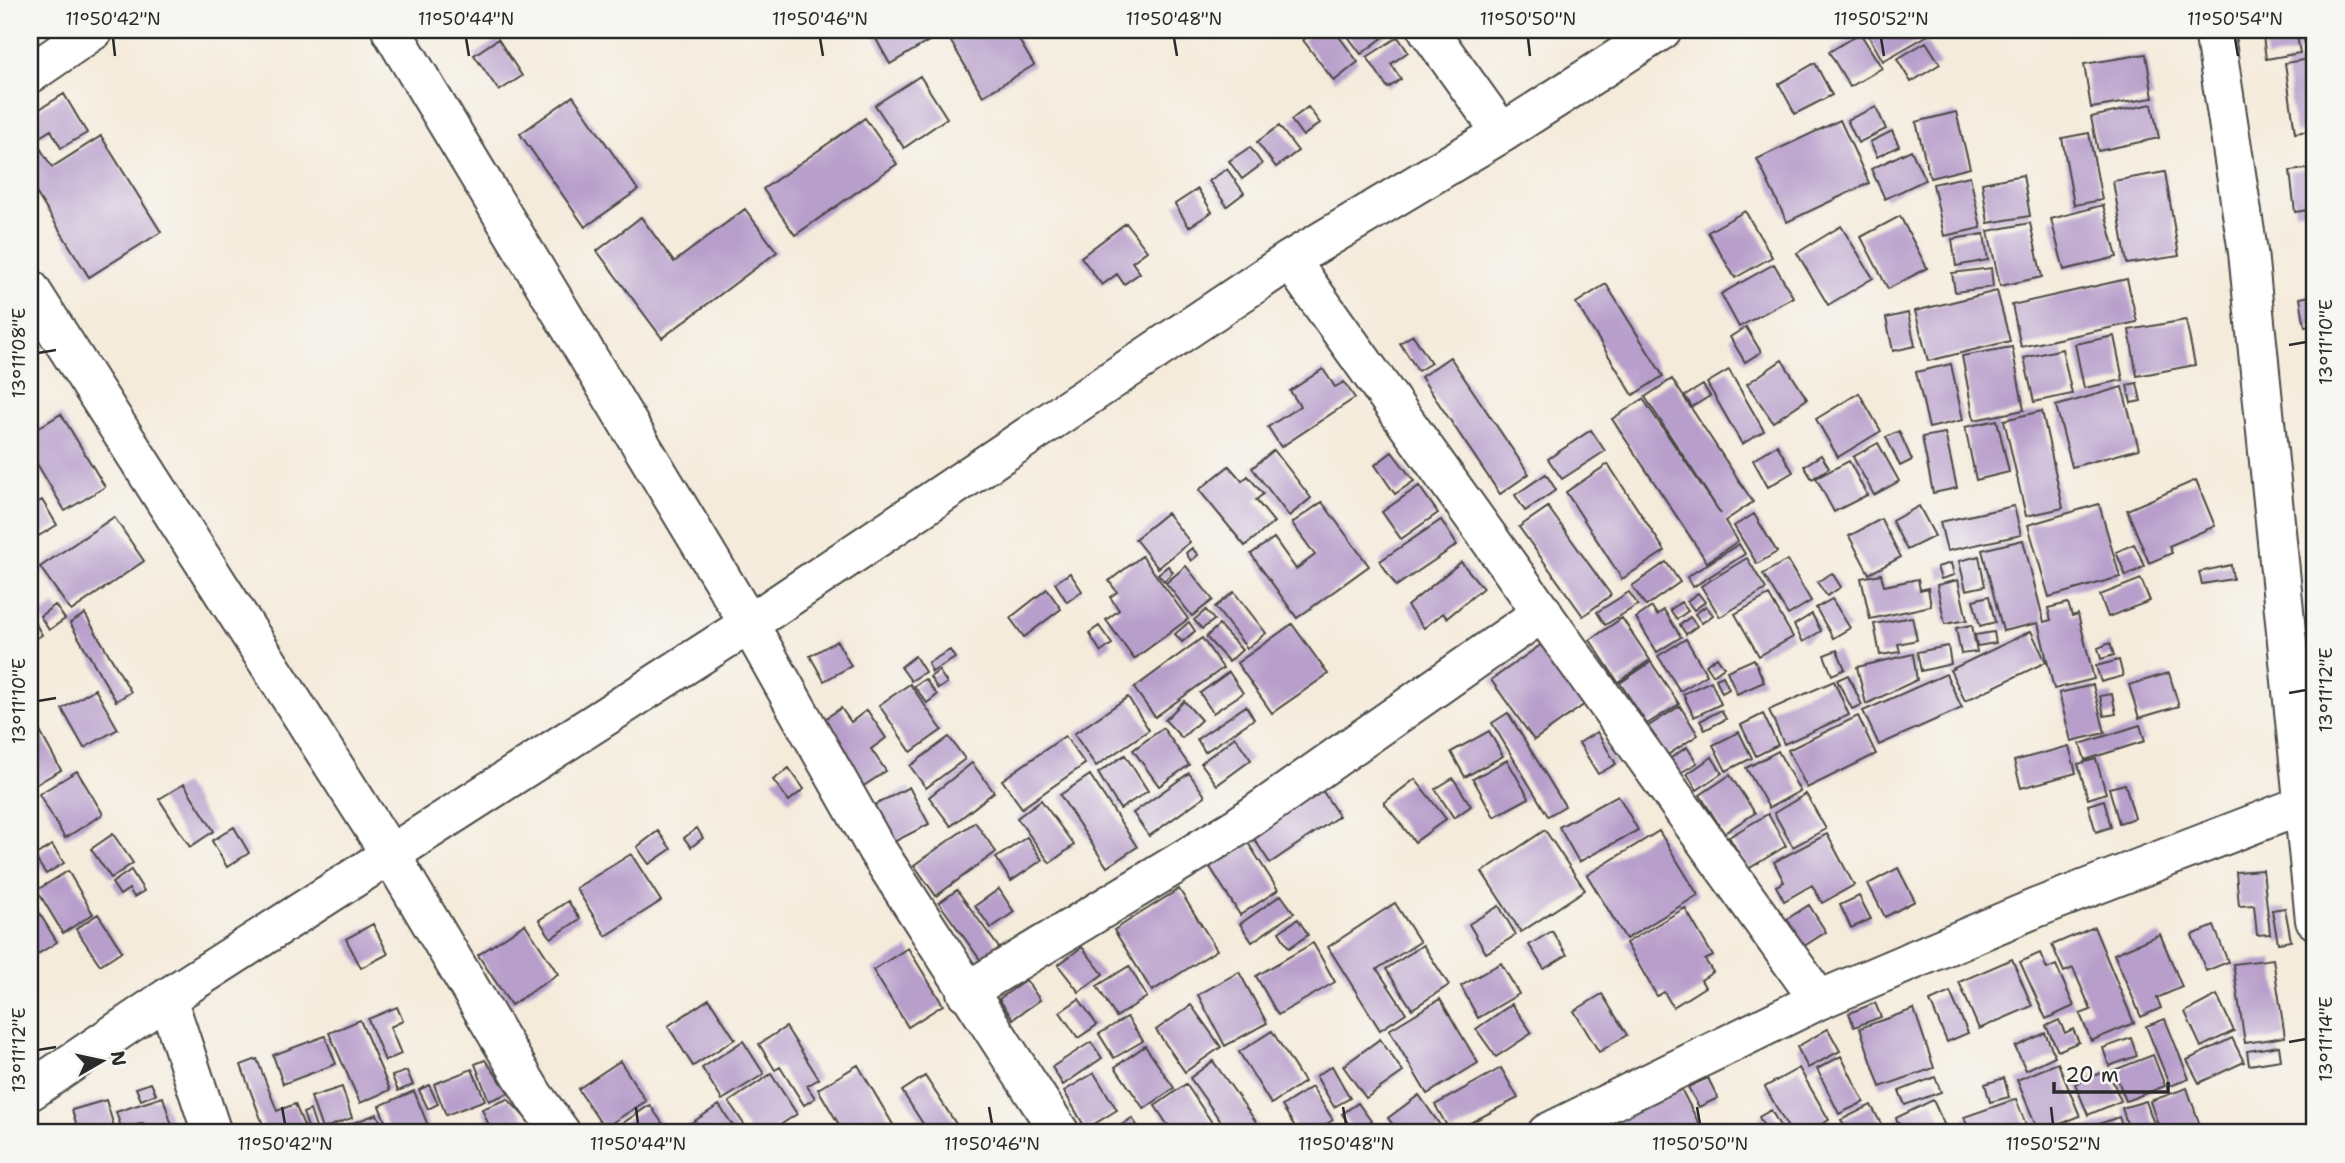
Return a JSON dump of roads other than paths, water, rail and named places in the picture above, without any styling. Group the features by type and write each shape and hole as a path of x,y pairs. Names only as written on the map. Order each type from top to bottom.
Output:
{"street":[{"path":"30,74 94,30"},
{"path":"391,30 748,624 877,850 966,992 1060,1133"},
{"path":"1428,30 1502,133"},
{"path":"30,1091 167,998 748,624 1290,260 1502,133 1662,30"},
{"path":"2214,30 2248,252 2309,827 2315,920"},
{"path":"1290,260 1819,1000"},
{"path":"30,289 390,854 534,1096 561,1133"},
{"path":"966,992 1237,827 1542,612"},
{"path":"1547,1133 1819,1000 2036,908 2309,827"},
{"path":"167,998 212,1133"}]}
